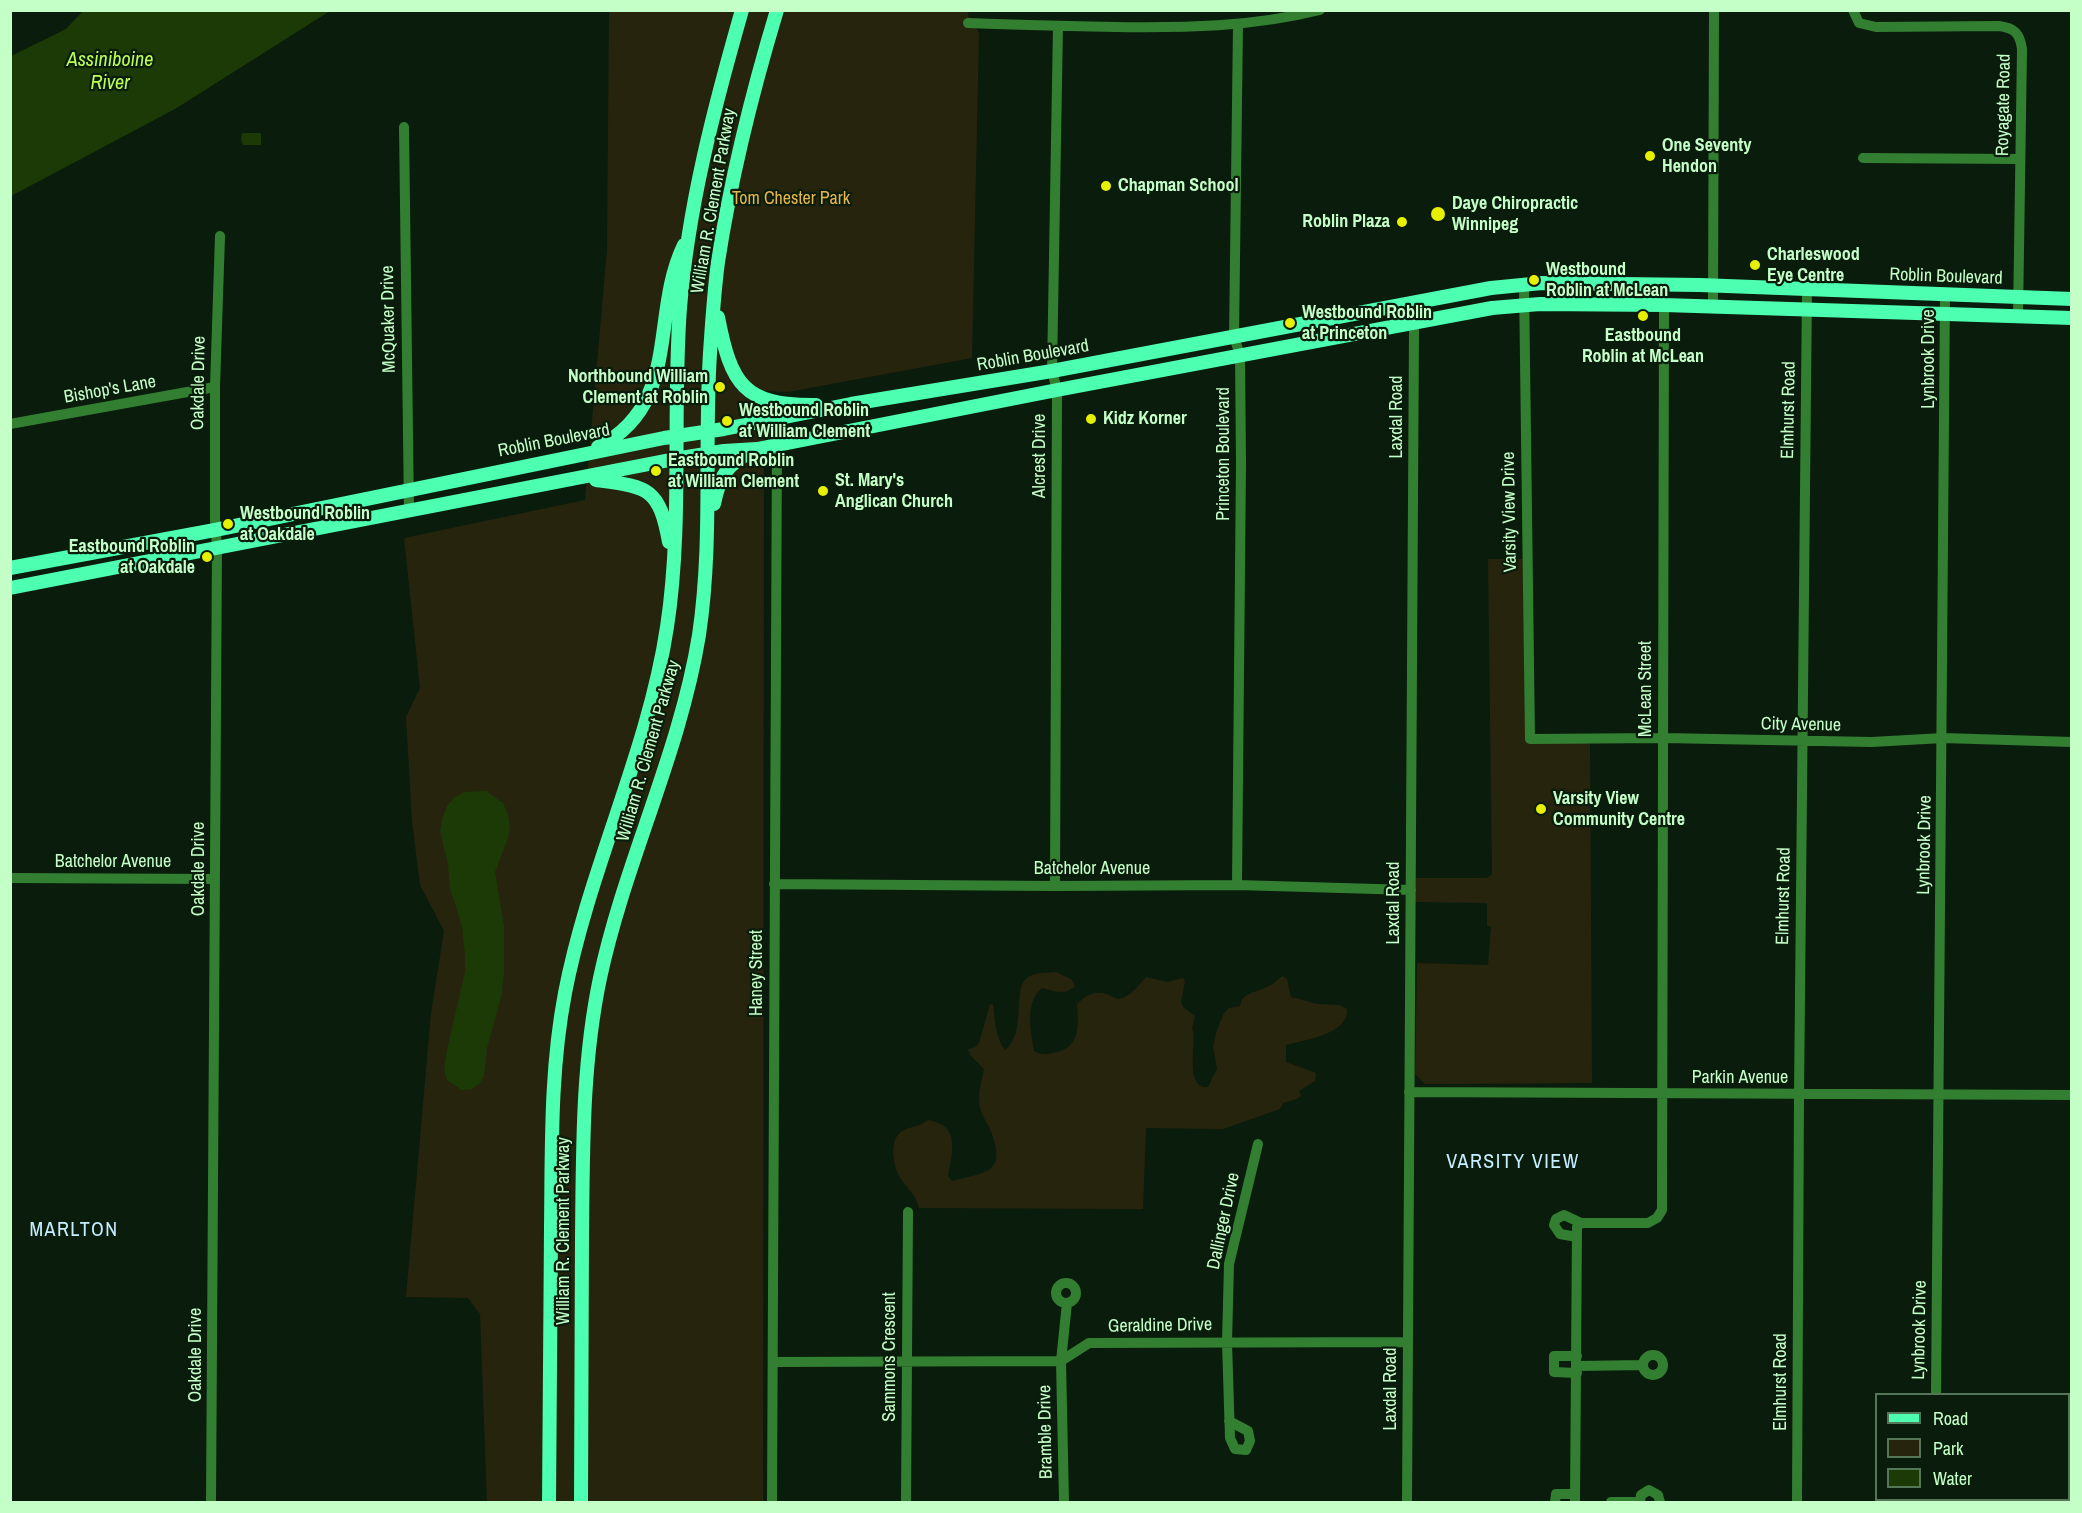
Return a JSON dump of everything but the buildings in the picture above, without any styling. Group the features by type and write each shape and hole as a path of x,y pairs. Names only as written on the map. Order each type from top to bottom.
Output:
{"main road":[{"name":"William R. Clement Parkway","path":"549,1503 552,1113 558,1036 576,941 641,741 656,685 667,626 676,543 675,459 681,303 689,235 711,120 742,10"},
{"name":"William R. Clement Parkway","path":"580,1503 582,1152 588,1050 606,952 675,740 694,660 704,593 708,529 710,358 718,262 753,92 777,10"},
{"path":"587,453 631,425 646,403 658,364 676,262 689,235"},
{"name":"Roblin Boulevard","path":"10,568 215,530 676,436 1052,371 1491,288 1524,284 1594,283 1658,286 1713,285 2072,299"},
{"path":"714,296 728,361 738,380 747,389 760,397 785,404 851,404"},
{"name":"Roblin Boulevard","path":"10,588 675,459 757,448 1492,308 1524,305 1664,305 2072,318"},
{"path":"708,529 719,481 729,466 738,458 757,448"},
{"path":"585,478 633,485 649,492 663,512 674,567"}],"street":[{"path":"968,23 1178,27 1238,25 1283,20 1320,10"},
{"path":"1713,307 1714,10"},
{"name":"Royagate Road","path":"1853,10 1859,23 1876,27 2000,26 2011,28 2017,33 2022,49 2018,317"},
{"name":"Princeton Boulevard","path":"1237,885 1241,463 1240,355 1234,337 1238,25"},
{"name":"Alcrest Drive","path":"1055,886 1057,390 1052,371 1058,26"},
{"name":"McQuaker Drive","path":"404,127 409,511"},
{"path":"1863,158 2020,159"},
{"name":"Oakdale Drive","path":"211,1503 217,547 215,387 220,236"},
{"name":"Varsity View Drive","path":"1524,284 1530,739"},
{"name":"McLean Street","path":"1581,1223 1648,1223 1658,1218 1662,1210 1664,305 1658,286"},
{"name":"Elmhurst Road","path":"1797,1503 1807,289"},
{"name":"Lynbrook Drive","path":"1936,1393 1945,295"},
{"name":"Laxdal Road","path":"1407,1503 1413,322 1410,304"},
{"name":"Bishop's Lane","path":"10,424 215,387"},
{"name":"Haney Street","path":"772,1503 777,444"},
{"name":"City Avenue","path":"1530,739 1663,738 1872,742 1943,738 2072,742"},
{"name":"Batchelor Avenue","path":"10,878 215,879"},
{"name":"Batchelor Avenue","path":"774,884 1237,885 1411,890"},
{"name":"Parkin Avenue","path":"1409,1092 2072,1095"},
{"name":"Dallinger Drive","path":"1229,1421 1227,1342 1229,1264 1258,1144"},
{"name":"Sammons Crescent","path":"906,1503 908,1212"},
{"path":"1556,1503 1556,1494 1575,1498 1577,1365 1577,1238 1577,1227 1581,1223 1564,1215 1556,1219 1554,1225 1560,1234 1577,1238"},
{"name":"Bramble Drive","path":"1064,1503 1061,1361 1067,1303"},
{"name":"Geraldine Drive","path":"1061,1361 1089,1344 1408,1342"},
{"path":"773,1362 1061,1361"},
{"path":"1577,1365 1642,1365"},
{"path":"1611,1503 1640,1502 1641,1495 1649,1490 1658,1495 1660,1503"}],"green space":[{"name":"Tom Chester Park","path":"609,11 969,11 968,16 979,33 972,358 788,392 764,391 763,1502 487,1502 480,1314 468,1298 406,1297 431,1013 444,931 420,885 412,821 406,717 420,688 404,538 585,500 607,250"},
{"name":"Varsity View Community Centre","path":"1488,559 1523,559 1528,743 1590,742 1592,1083 1425,1084 1415,1074 1417,963 1488,965 1491,927 1487,926 1487,903 1414,902 1416,878 1487,878 1492,874"},
{"path":"1056,972 1071,979 1075,986 1064,992 1042,988 1036,994 1030,1018 1034,1051 1048,1054 1062,1050 1073,1042 1078,1022 1077,1005 1088,996 1098,993 1122,998 1131,993 1146,977 1167,982 1183,978 1185,982 1181,1002 1183,1007 1195,1016 1192,1028 1193,1063 1196,1080 1200,1086 1208,1087 1217,1069 1213,1046 1224,1013 1229,1008 1240,1006 1247,995 1269,986 1283,976 1287,979 1291,997 1317,1004 1339,1005 1347,1009 1346,1018 1334,1030 1286,1045 1286,1062 1316,1073 1315,1081 1299,1091 1301,1096 1283,1103 1280,1109 1223,1129 1146,1128 1143,1209 919,1208 913,1194 899,1176 895,1165 893,1152 895,1140 905,1129 928,1120 945,1127 950,1133 952,1149 948,1176 952,1181 984,1173 995,1164 995,1146 980,1106 979,1095 984,1069 970,1055 968,1049 979,1043 990,1004 993,1005 997,1034 1005,1050 1016,1033 1020,991 1023,983 1034,974"}],"water":[{"name":"Assiniboine River","path":"83,11 330,11 175,109 11,196 11,56 66,29"},
{"path":"242,133 261,133 261,145 243,145"},
{"path":"486,791 503,803 510,827 495,872 504,926 504,972 502,994 487,1048 484,1076 480,1083 472,1089 462,1090 447,1080 444,1070 465,972 465,956 462,926 450,888 448,864 440,831 447,806 454,798 464,792"}],"place":[{"name":"One Seventy Hendon","path":"1650,156"},
{"name":"Chapman School","path":"1106,186"},
{"name":"Daye Chiropractic Winnipeg","path":"1438,214"},
{"name":"Roblin Plaza","path":"1402,222"},
{"name":"Charleswood Eye Centre","path":"1755,265"},
{"name":"Westbound Roblin at McLean","path":"1534,280"},
{"name":"Eastbound Roblin at McLean","path":"1643,316"},
{"name":"Westbound Roblin at Princeton","path":"1290,323"},
{"name":"Northbound William Clement at Roblin","path":"720,387"},
{"name":"Kidz Korner","path":"1091,419"},
{"name":"Westbound Roblin at William Clement","path":"727,421"},
{"name":"Eastbound Roblin at William Clement","path":"656,471"},
{"name":"St. Mary's Anglican Church","path":"823,491"},
{"name":"Westbound Roblin at Oakdale","path":"228,524"},
{"name":"Eastbound Roblin at Oakdale","path":"207,557"},
{"name":"Varsity View Community Centre","path":"1541,809"}],"district":[{"name":"VARSITY VIEW","path":"1513,1163"},
{"name":"MARLTON","path":"74,1231"}]}
